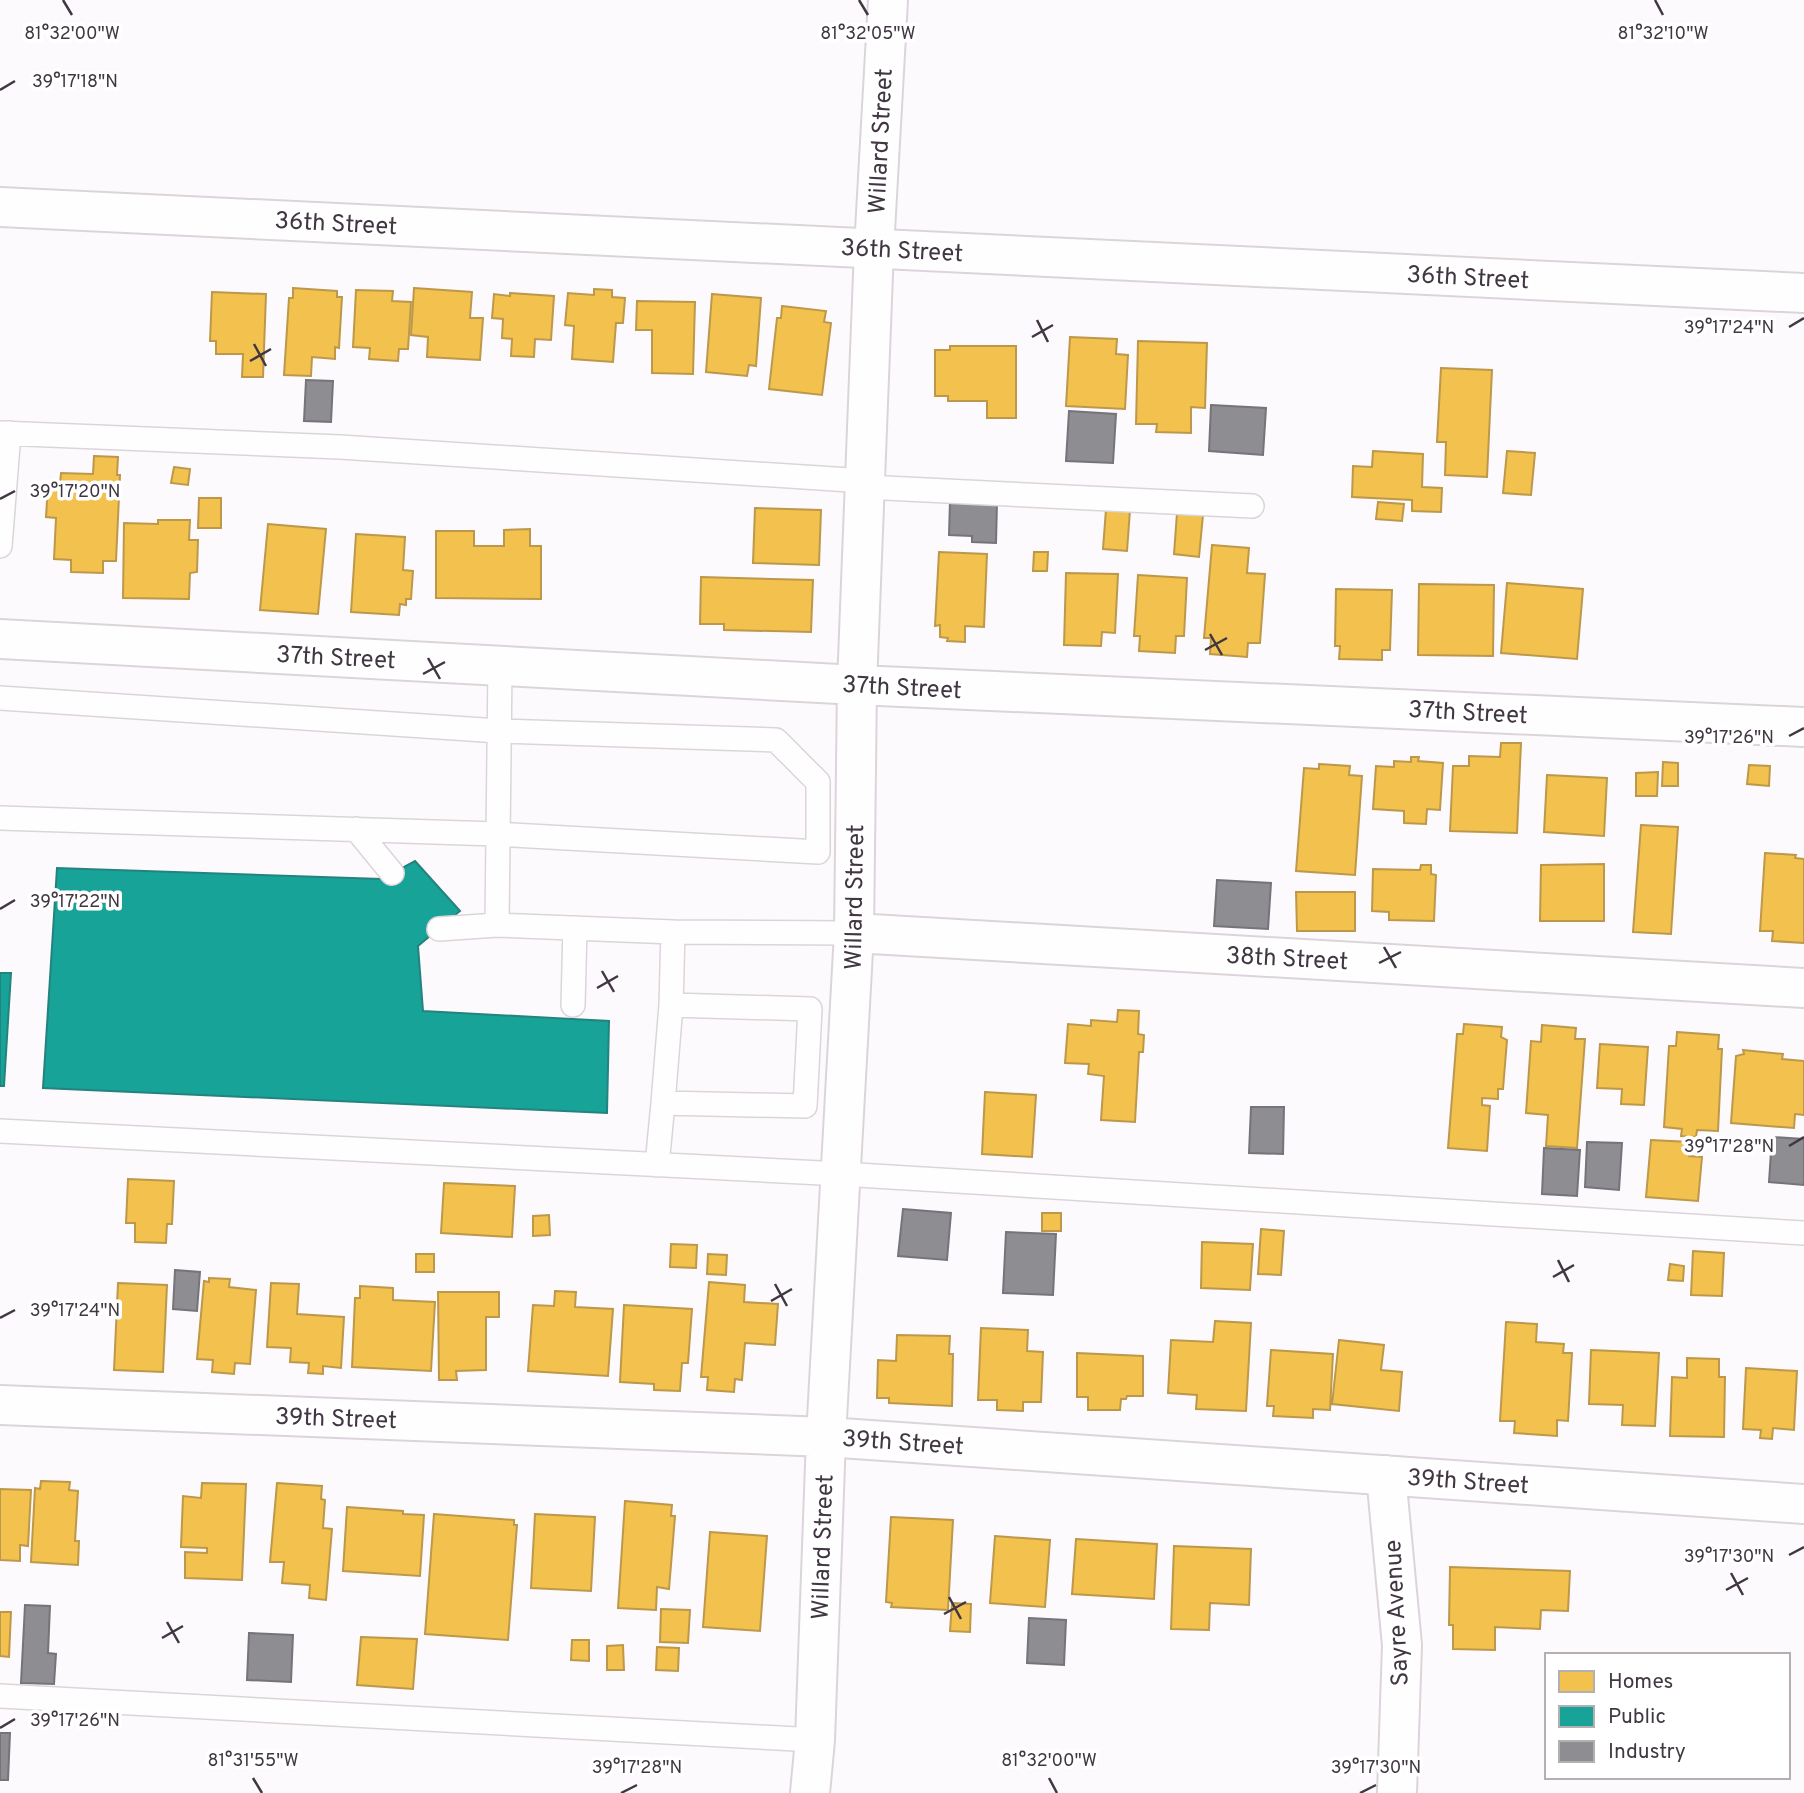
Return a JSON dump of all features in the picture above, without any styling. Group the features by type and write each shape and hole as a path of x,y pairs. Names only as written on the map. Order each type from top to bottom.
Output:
{"street":[{"name":"Willard Street","path":"810,1793 854,933 857,685 874,248 888,0"},
{"name":"36th Street","path":"0,207 1804,293"},
{"name":"37th Street","path":"0,639 857,685 1804,727"},
{"name":"38th Street","path":"854,933 1804,988"},
{"name":"39th Street","path":"0,1405 827,1437 1804,1504"},
{"name":"Sayre Avenue","path":"1386,1475 1402,1646 1397,1793"}],"lane":[{"path":"0,546 5,433 340,447 865,484 1252,506"},
{"path":"496,925 500,666"},
{"path":"0,698 499,731 776,740 818,782 818,852 496,834 0,818"},
{"path":"356,829 392,873"},
{"path":"439,929 496,925 673,932 854,933"},
{"path":"573,1005 575,928"},
{"path":"657,1164 671,1005 673,932"},
{"path":"663,1103 805,1106 810,1009 671,1005"},
{"path":"0,1131 841,1174 1804,1233"},
{"path":"0,1696 814,1740"}],"building: Homes":[{"path":"293,288 337,291 337,297 342,297 339,348 335,347 335,359 312,357 311,376 284,375 289,298 293,298"},
{"path":"414,288 472,292 470,318 483,318 480,360 427,357 428,337 411,335"},
{"path":"594,289 612,290 612,297 625,298 623,323 616,323 613,362 572,359 574,326 565,325 568,293 594,295"},
{"path":"356,290 393,291 392,301 411,302 408,349 399,349 398,361 369,359 370,348 353,347"},
{"path":"212,292 266,294 263,377 242,377 243,354 216,354 216,341 210,341"},
{"path":"510,293 554,296 551,340 535,339 534,357 511,356 512,339 502,338 503,319 492,318 494,294 510,296"},
{"path":"712,294 761,298 756,366 749,365 747,376 706,372"},
{"path":"637,301 695,302 693,374 652,373 652,330 636,330"},
{"path":"782,306 826,311 824,322 831,323 822,395 769,389 777,318 781,318"},
{"path":"1070,337 1117,339 1116,354 1128,355 1125,409 1066,406"},
{"path":"1138,341 1207,343 1205,408 1191,407 1191,433 1156,432 1157,424 1136,424"},
{"path":"950,346 1016,346 1016,418 987,418 987,401 948,401 948,396 935,396 935,350 950,350"},
{"path":"1441,368 1492,370 1487,477 1445,475 1446,442 1437,442"},
{"path":"1373,451 1423,454 1422,487 1442,488 1441,512 1412,511 1412,500 1352,497 1353,466 1372,467"},
{"path":"1507,451 1535,453 1531,495 1503,493"},
{"path":"94,456 118,457 117,475 120,475 116,561 103,561 103,573 71,572 71,560 54,559 56,518 46,517 48,484 60,484 61,473 93,474"},
{"path":"174,467 190,469 188,485 171,483"},
{"path":"199,498 221,498 221,528 198,528"},
{"path":"1378,502 1404,504 1402,521 1376,519"},
{"path":"755,508 821,510 819,565 753,563"},
{"path":"1106,509 1130,510 1127,551 1103,549"},
{"path":"1177,513 1203,515 1199,557 1174,554"},
{"path":"158,520 190,520 189,540 198,540 197,572 190,573 189,599 123,598 124,523 158,524"},
{"path":"268,524 326,529 318,614 260,610"},
{"path":"530,529 530,546 541,546 541,599 436,598 436,531 474,531 474,546 504,546 504,530"},
{"path":"356,534 405,537 403,570 413,571 411,599 406,599 406,605 400,604 399,615 351,612"},
{"path":"1212,545 1249,548 1247,573 1265,574 1260,643 1248,643 1247,657 1210,654 1211,638 1204,638"},
{"path":"939,552 987,554 984,627 965,626 965,642 947,641 948,638 940,637 940,625 935,626"},
{"path":"1034,552 1048,552 1047,571 1033,571"},
{"path":"1066,573 1118,574 1115,633 1102,632 1101,646 1064,645"},
{"path":"1138,575 1187,578 1184,636 1176,636 1175,653 1139,651 1140,636 1134,636"},
{"path":"701,577 813,580 811,632 724,630 724,624 700,624"},
{"path":"1507,583 1583,589 1577,659 1501,653"},
{"path":"1419,584 1494,585 1493,656 1418,655"},
{"path":"1336,589 1392,590 1390,650 1382,650 1382,660 1339,659 1340,646 1335,646"},
{"path":"1501,743 1521,743 1517,833 1450,831 1453,766 1469,766 1469,756 1500,757"},
{"path":"1411,757 1419,757 1418,761 1443,763 1440,810 1427,809 1426,824 1404,823 1404,811 1373,809 1376,766 1394,767 1394,761 1411,762"},
{"path":"1663,762 1678,763 1678,786 1662,786"},
{"path":"1319,764 1350,766 1349,775 1362,776 1355,875 1296,871 1304,768 1319,769"},
{"path":"1749,765 1770,766 1769,786 1747,784"},
{"path":"1658,772 1657,796 1636,796 1636,773"},
{"path":"1547,775 1607,778 1604,836 1544,832"},
{"path":"1641,825 1678,827 1671,934 1633,932"},
{"path":"1765,853 1796,855 1795,858 1804,859 1804,943 1772,941 1773,931 1760,931"},
{"path":"1604,864 1604,921 1540,921 1541,865"},
{"path":"1421,865 1431,865 1431,874 1436,875 1434,921 1389,920 1389,912 1372,911 1373,869 1420,870"},
{"path":"1296,892 1355,892 1355,931 1297,931"},
{"path":"1118,1010 1139,1011 1138,1034 1144,1035 1143,1052 1139,1052 1135,1122 1101,1120 1104,1076 1088,1074 1089,1064 1065,1063 1068,1024 1091,1026 1091,1020 1117,1022"},
{"path":"1464,1024 1502,1027 1501,1037 1507,1040 1503,1089 1498,1089 1498,1099 1482,1098 1482,1105 1490,1106 1487,1151 1448,1148 1457,1034 1463,1034"},
{"path":"1542,1025 1576,1028 1575,1039 1585,1039 1577,1148 1546,1146 1548,1115 1526,1113 1531,1041 1541,1042"},
{"path":"1677,1032 1719,1035 1718,1049 1722,1049 1718,1131 1697,1130 1696,1137 1681,1136 1682,1129 1664,1127 1669,1046 1676,1046"},
{"path":"1600,1044 1648,1047 1644,1105 1621,1104 1622,1089 1597,1088"},
{"path":"1743,1050 1783,1054 1782,1059 1804,1061 1804,1115 1795,1114 1794,1128 1731,1123 1736,1056 1744,1054"},
{"path":"985,1092 1036,1095 1032,1157 982,1154"},
{"path":"1651,1140 1690,1142 1689,1156 1702,1157 1698,1201 1646,1197"},
{"path":"128,1179 174,1181 172,1224 167,1224 166,1243 135,1242 135,1223 126,1223"},
{"path":"444,1183 515,1186 512,1237 441,1233"},
{"path":"1042,1213 1061,1213 1061,1231 1042,1231"},
{"path":"549,1215 550,1235 533,1236 533,1216"},
{"path":"1261,1229 1284,1231 1281,1275 1258,1274"},
{"path":"1202,1242 1253,1244 1250,1290 1201,1288"},
{"path":"671,1244 697,1245 696,1268 670,1267"},
{"path":"1693,1251 1724,1253 1722,1296 1691,1295"},
{"path":"416,1254 434,1254 434,1272 416,1272"},
{"path":"708,1254 727,1255 726,1275 707,1274"},
{"path":"1670,1264 1684,1266 1683,1281 1668,1280"},
{"path":"209,1278 230,1279 229,1287 256,1290 250,1364 235,1363 234,1374 212,1372 213,1360 197,1359 204,1281 209,1282"},
{"path":"709,1282 745,1285 744,1302 778,1304 775,1345 745,1343 742,1380 735,1379 734,1392 707,1390 708,1377 701,1377"},
{"path":"118,1283 167,1285 163,1372 114,1370"},
{"path":"271,1283 299,1284 297,1314 344,1317 341,1368 323,1366 323,1374 308,1373 309,1363 290,1362 291,1348 267,1347"},
{"path":"360,1286 393,1288 393,1300 435,1302 431,1371 352,1367 355,1298 360,1298"},
{"path":"555,1291 576,1292 575,1307 613,1309 608,1376 528,1371 533,1305 554,1306"},
{"path":"438,1292 499,1292 499,1317 486,1317 486,1370 456,1371 457,1380 439,1380"},
{"path":"624,1305 692,1309 688,1363 682,1363 680,1391 654,1390 654,1384 620,1382"},
{"path":"1215,1321 1251,1323 1246,1411 1196,1409 1197,1395 1168,1393 1171,1340 1213,1342"},
{"path":"1506,1322 1537,1324 1536,1342 1564,1344 1563,1353 1572,1353 1568,1421 1557,1420 1557,1436 1514,1433 1515,1421 1500,1421"},
{"path":"981,1328 1028,1330 1027,1351 1043,1352 1041,1402 1023,1402 1023,1411 997,1410 997,1400 978,1400"},
{"path":"897,1335 950,1336 949,1354 953,1354 952,1406 889,1403 889,1398 877,1398 878,1360 896,1361"},
{"path":"1339,1340 1384,1345 1381,1370 1402,1372 1399,1411 1332,1404"},
{"path":"1271,1350 1333,1354 1330,1410 1313,1409 1313,1418 1273,1416 1274,1406 1267,1406"},
{"path":"1591,1350 1659,1353 1655,1426 1622,1425 1623,1405 1589,1404"},
{"path":"1077,1353 1143,1356 1143,1396 1127,1396 1126,1399 1121,1399 1120,1410 1088,1410 1088,1397 1077,1397"},
{"path":"1687,1358 1719,1359 1719,1377 1725,1377 1724,1437 1670,1436 1672,1377 1687,1378"},
{"path":"1746,1368 1797,1371 1794,1430 1773,1428 1772,1439 1760,1438 1761,1430 1743,1429"},
{"path":"41,1481 70,1482 69,1490 78,1491 75,1541 79,1541 78,1565 31,1562 35,1488 40,1489"},
{"path":"202,1483 246,1484 242,1580 185,1578 185,1552 207,1553 207,1548 181,1547 183,1496 201,1498"},
{"path":"277,1483 322,1486 321,1499 325,1500 323,1528 332,1529 326,1600 309,1598 310,1585 282,1583 284,1562 270,1562"},
{"path":"0,1489 31,1490 28,1546 20,1545 20,1561 0,1560"},
{"path":"625,1501 672,1505 671,1516 675,1516 669,1589 657,1587 656,1610 618,1608"},
{"path":"347,1507 424,1515 420,1576 343,1571"},
{"path":"434,1514 514,1520 514,1525 517,1525 508,1640 425,1634"},
{"path":"535,1514 595,1517 591,1591 531,1588"},
{"path":"891,1517 953,1520 948,1610 891,1607 892,1603 886,1602"},
{"path":"710,1532 767,1536 760,1631 703,1627"},
{"path":"995,1536 1050,1540 1045,1607 990,1603"},
{"path":"1076,1539 1157,1544 1154,1599 1072,1594"},
{"path":"1174,1546 1251,1549 1249,1605 1210,1603 1209,1630 1171,1629"},
{"path":"1450,1567 1570,1571 1568,1611 1541,1610 1540,1629 1495,1627 1495,1650 1453,1649 1453,1625 1449,1625"},
{"path":"952,1603 971,1604 970,1632 950,1631"},
{"path":"661,1609 690,1610 688,1643 660,1642"},
{"path":"0,1612 11,1612 9,1657 0,1656"},
{"path":"361,1637 417,1639 413,1689 357,1685"},
{"path":"572,1640 589,1640 589,1661 571,1660"},
{"path":"623,1645 624,1670 607,1670 607,1646"},
{"path":"657,1647 679,1648 678,1671 656,1670"}],"building: Public":[{"path":"415,861 460,911 418,946 423,1011 609,1021 607,1113 43,1088 57,868 382,879"},
{"path":"0,973 11,973 4,1086 0,1086"}],"building: Industry":[{"path":"306,380 333,381 331,422 304,421"},
{"path":"1211,405 1266,408 1263,455 1209,451"},
{"path":"1069,411 1116,414 1113,463 1066,461"},
{"path":"950,501 997,502 996,543 972,542 972,536 949,535"},
{"path":"1217,880 1271,883 1268,929 1214,926"},
{"path":"1251,1107 1284,1107 1283,1154 1249,1153"},
{"path":"1772,1137 1804,1139 1804,1185 1769,1182"},
{"path":"1587,1142 1622,1143 1619,1190 1585,1187"},
{"path":"1544,1148 1580,1150 1577,1196 1542,1194"},
{"path":"903,1209 951,1213 947,1260 898,1256"},
{"path":"1006,1232 1056,1234 1053,1295 1003,1293"},
{"path":"175,1270 200,1272 197,1311 173,1309"},
{"path":"25,1605 50,1606 48,1653 56,1654 54,1684 21,1683"},
{"path":"1029,1618 1066,1620 1064,1665 1027,1663"},
{"path":"249,1633 293,1635 291,1682 247,1680"},
{"path":"0,1733 10,1733 8,1780 0,1780"}]}
